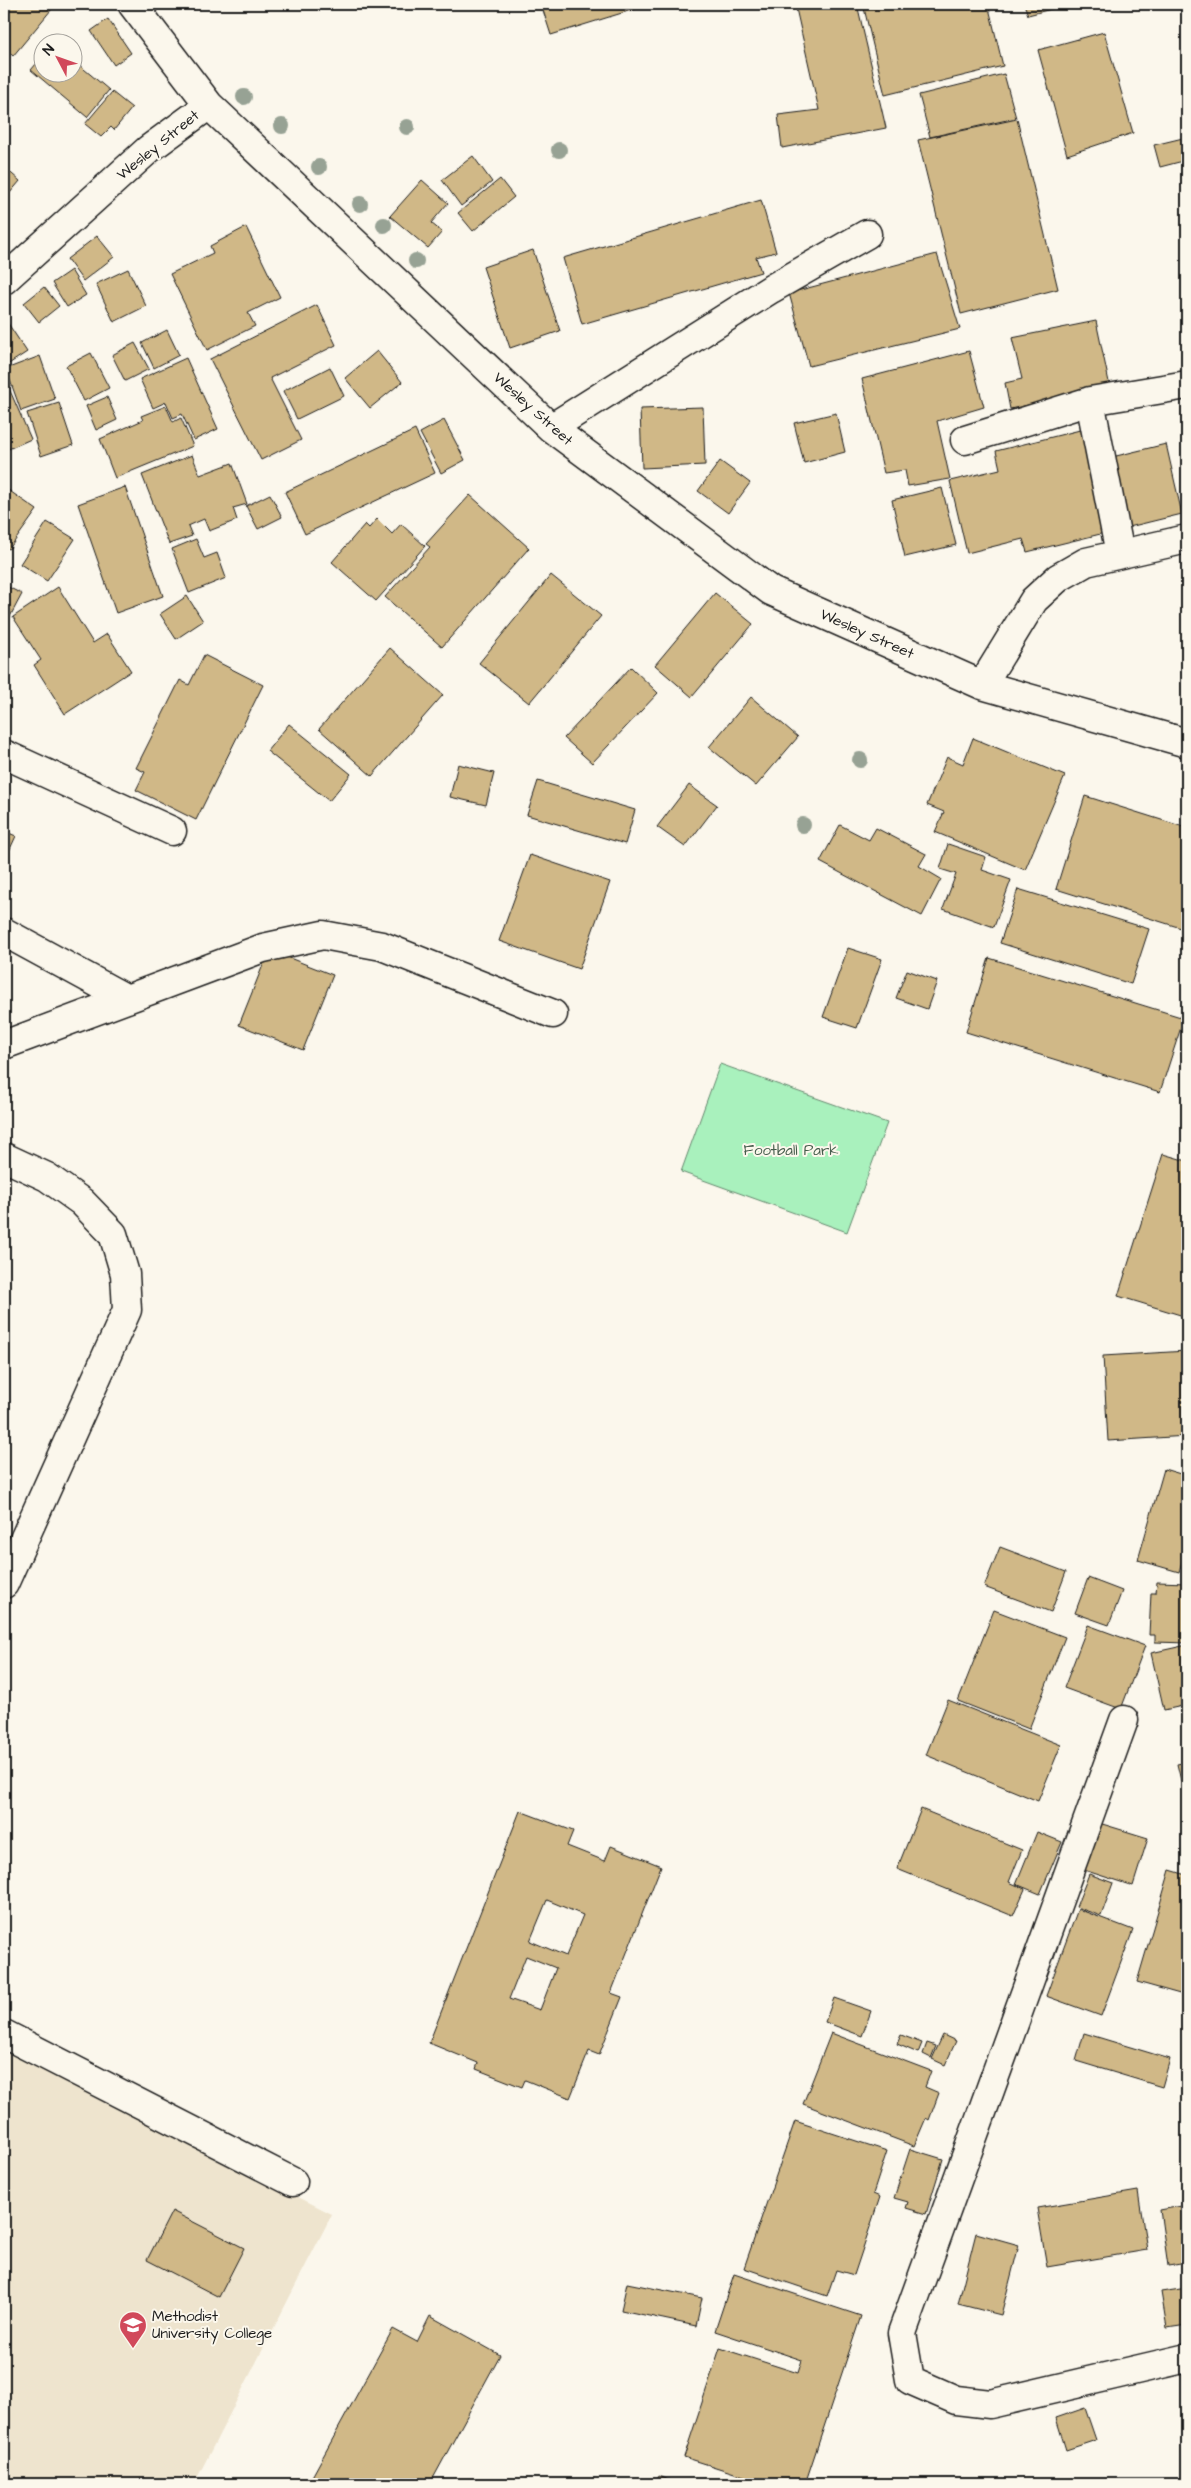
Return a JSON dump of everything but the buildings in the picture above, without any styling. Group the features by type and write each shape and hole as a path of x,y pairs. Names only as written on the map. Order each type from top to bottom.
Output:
{"street":[{"path":"132,4 209,105"},
{"name":"Wesley Street","path":"4,280 149,149 209,105 551,428 771,591 982,685 1187,743"},
{"path":"551,428 762,294 867,234"},
{"path":"965,440 1090,401 1187,385"},
{"path":"1090,401 1120,554"},
{"path":"982,685 1034,600 1058,578 1086,562 1187,539"},
{"path":"4,754 172,831"},
{"path":"4,932 127,999"},
{"path":"4,1045 263,948 324,934 382,946 553,1014"},
{"path":"4,1157 48,1177 82,1202 112,1234 125,1274 127,1310 4,1584"},
{"path":"1124,1720 902,2333 910,2380 956,2400 990,2404 1187,2358"},
{"path":"4,2034 293,2182"}],"shaded area":[{"name":"Methodist University College","path":"4,2049 332,2214 194,2484 4,2484"}],"green space":[{"name":"Football Park","path":"720,1064 887,1123 847,1232 681,1172"}],"place":[{"name":"Methodist University College","path":"133,2349"}]}
